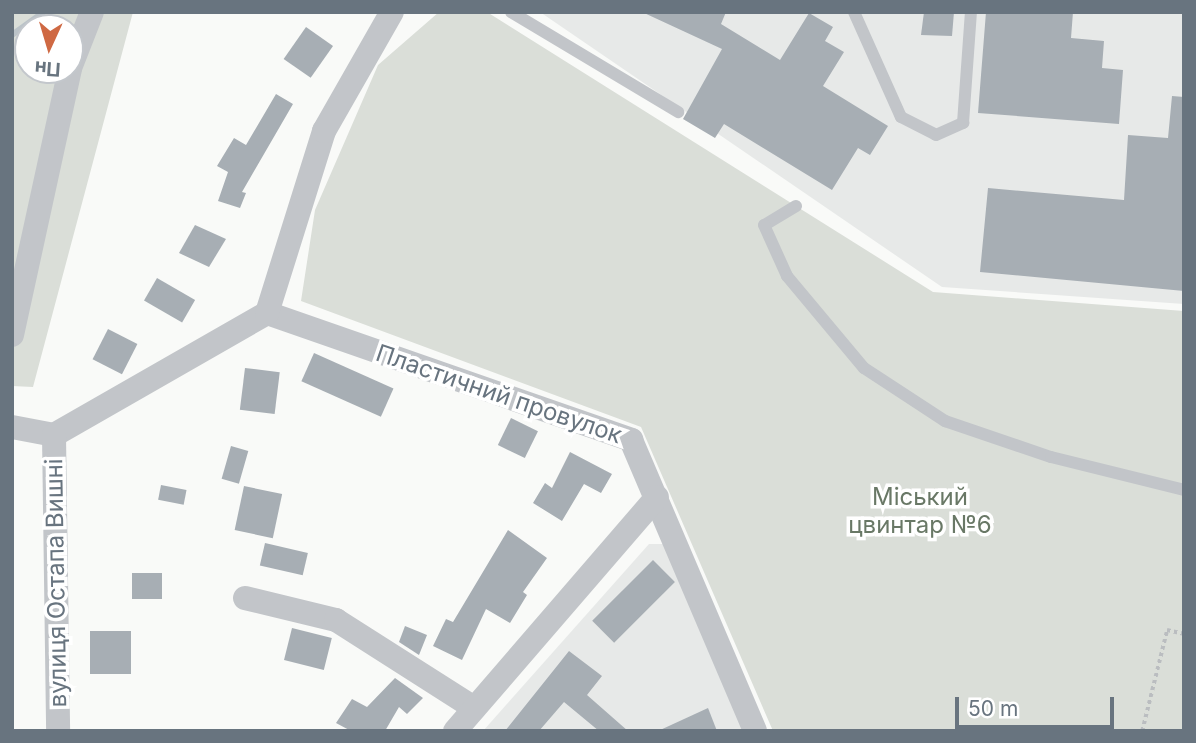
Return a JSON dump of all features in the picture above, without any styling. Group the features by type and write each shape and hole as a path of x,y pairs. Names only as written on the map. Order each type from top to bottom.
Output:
{"street":[{"path":"84,33 92,12"},
{"path":"12,427 54,435 267,313 324,131 391,12"},
{"path":"12,335 67,84"},
{"name":"Пластичний провулок","path":"267,313 631,440 755,731"},
{"name":"вулиця Остапа Вишні","path":"54,435 58,731"},
{"path":"455,731 657,497"},
{"path":"245,598 336,620 474,708"}],"lane":[{"path":"511,12 678,112"},
{"path":"854,12 901,117 936,135 963,123 971,12"},
{"path":"796,206 764,225 787,276 864,368 945,421 1051,457 1184,490"}],"path":[{"path":"1142,731 1167,630 1184,634"}],"shaded area":[{"path":"540,12 1184,12 1184,304 942,287"},
{"path":"649,544 668,544 743,731 483,731"}],"green space":[{"path":"12,12 133,12 33,387 12,386"},
{"name":"Міський цвинтар №6","path":"439,12 487,12 933,292 1184,311 1184,731 773,731 641,427 301,301 315,210 378,65"}],"building":[{"path":"642,12 726,12 721,24 780,60 809,13 833,27 825,41 844,52 823,86 888,126 870,155 858,148 832,190 724,124 715,138 683,119 722,49"},
{"path":"924,12 954,12 952,36 921,35"},
{"path":"986,12 1073,12 1071,38 1104,41 1102,68 1123,70 1119,124 978,113"},
{"path":"306,27 333,46 311,78 284,59"},
{"path":"276,94 293,104 242,192 246,193 240,208 218,201 228,172 217,166 234,138 246,145"},
{"path":"1172,96 1184,97 1184,291 980,272 988,188 1124,200 1128,135 1168,138"},
{"path":"195,225 226,239 209,267 179,253"},
{"path":"157,278 195,300 182,323 144,301"},
{"path":"108,329 137,344 122,374 93,359"},
{"path":"314,353 393,388 381,417 301,381"},
{"path":"245,368 280,372 275,414 240,410"},
{"path":"511,418 538,431 525,458 498,445"},
{"path":"231,446 248,451 239,484 222,479"},
{"path":"570,452 612,474 601,493 584,484 562,521 533,503 545,483 552,488"},
{"path":"161,485 187,490 184,505 158,500"},
{"path":"244,486 282,494 273,538 235,530"},
{"path":"508,530 547,558 523,592 527,595 510,623 486,609 462,660 433,646 446,619 453,622"},
{"path":"265,543 308,553 303,575 260,565"},
{"path":"653,560 675,582 614,643 592,621"},
{"path":"132,573 162,573 162,599 132,599"},
{"path":"405,626 427,635 419,655 399,642"},
{"path":"292,628 332,638 324,670 284,660"},
{"path":"90,631 131,631 131,674 90,674"},
{"path":"569,651 602,676 587,695 628,731 599,731 564,702 539,731 505,731"},
{"path":"395,678 423,698 407,714 399,707 385,731 351,731 336,723 352,699 367,707"},
{"path":"708,708 717,731 658,731"}],"waterway":[{"path":"12,35 44,12"}]}
